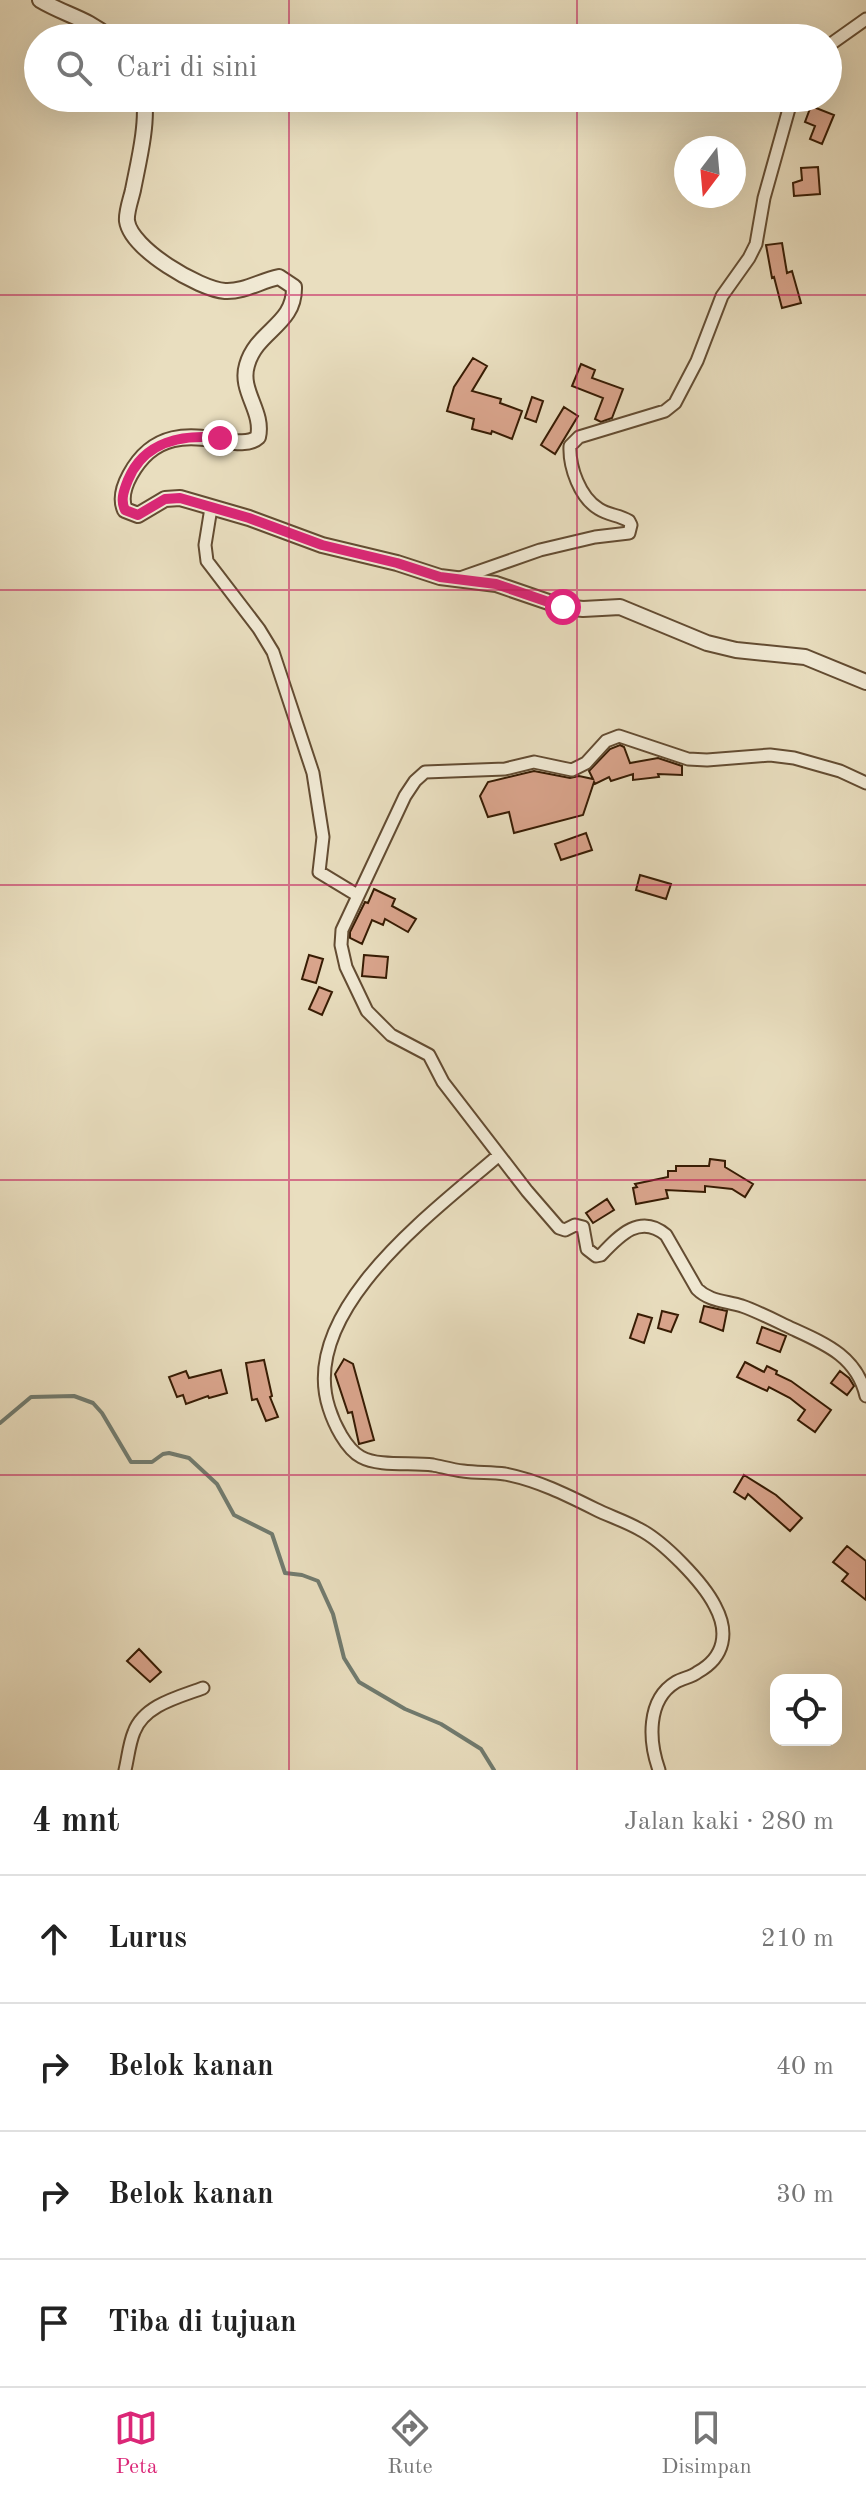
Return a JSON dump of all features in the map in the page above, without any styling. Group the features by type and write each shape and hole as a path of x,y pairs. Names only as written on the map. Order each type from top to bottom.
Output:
{"street":[{"path":"40,0 90,24"},
{"path":"842,36 866,19"},
{"path":"145,112 127,220 139,243 178,271 222,291 242,290 279,277 294,287 294,294 285,319 261,338 251,354 245,374 245,386 259,423 258,437 247,443 202,436 166,441 137,465 130,476 122,503 125,510 134,515 141,514 174,497 249,518 313,543 456,580 496,584 572,609 620,607 707,643 736,650 805,657 866,682"},
{"path":"456,580 540,550 595,537 623,535 631,530 629,521 599,510 587,498 576,478 570,446 585,434 665,411 675,403 697,361 722,296 756,244 764,198 788,112"},
{"path":"211,508 205,545 207,561 268,642 313,773 323,837 317,866 319,872 357,895"},
{"path":"866,783 840,771 794,758 770,755 688,759 619,736 606,741 586,763 572,770 534,762 505,769 425,772 405,796 357,895 342,930 341,945 346,967 367,1011 391,1035 429,1055 443,1082 559,1228 583,1227 589,1253 601,1255 622,1233 643,1225 660,1230 703,1295 765,1316 840,1353 855,1369 866,1396"},
{"path":"499,1155 399,1242 379,1263 346,1308 334,1331 325,1374 326,1401 334,1423 358,1456 371,1461 409,1462 506,1474 559,1491 641,1530 674,1555 715,1604 724,1629 724,1641 712,1663 697,1674 675,1683 663,1696 654,1714 651,1732 659,1770"},
{"path":"125,1770 134,1732 140,1722 164,1703 203,1688"}],"building":[{"path":"809,112 834,115 822,144 810,139 815,126 805,122"},
{"path":"818,167 820,194 794,196 793,183 802,180 801,168"},
{"path":"782,243 787,273 792,271 801,303 782,308 766,245"},
{"path":"473,358 487,366 472,391 501,399 500,403 522,411 512,439 492,431 491,434 472,429 474,419 447,411 454,387"},
{"path":"581,364 595,370 592,378 623,389 612,418 601,422 595,419 603,398 572,386"},
{"path":"532,397 543,401 536,422 525,418"},
{"path":"564,407 578,416 555,454 541,445"},
{"path":"620,745 624,747 630,763 658,758 682,766 682,775 658,774 659,777 633,780 633,774 611,781 609,777 594,782 583,815 514,833 509,812 488,817 480,796 488,782 534,771 593,779 589,771 610,749"},
{"path":"586,833 592,850 561,860 555,844"},
{"path":"640,875 671,884 666,899 636,890"},
{"path":"374,889 395,899 392,906 416,919 408,932 385,919 383,925 372,920 362,944 350,938 350,932"},
{"path":"309,955 323,959 316,983 302,979"},
{"path":"364,955 388,957 386,978 362,976"},
{"path":"319,987 332,992 322,1015 309,1009"},
{"path":"710,1159 725,1161 725,1167 753,1184 745,1197 732,1189 705,1186 705,1192 666,1190 668,1198 636,1204 635,1184 668,1177 668,1171 676,1171 676,1166 709,1166"},
{"path":"607,1199 614,1210 593,1223 586,1213"},
{"path":"704,1306 727,1311 723,1331 700,1322"},
{"path":"662,1311 678,1315 671,1332 658,1328"},
{"path":"638,1314 652,1318 644,1343 630,1338"},
{"path":"762,1327 786,1336 780,1352 757,1343"},
{"path":"344,1359 353,1364 374,1440 359,1444 352,1412 348,1413 335,1374"},
{"path":"264,1360 270,1397 278,1417 266,1421 257,1399 252,1400 246,1363"},
{"path":"745,1362 764,1372 767,1366 777,1371 776,1374 831,1410 815,1432 798,1420 805,1410 790,1398 769,1387 767,1391 737,1377"},
{"path":"221,1370 227,1393 186,1404 183,1395 177,1397 169,1377 186,1371 189,1378"},
{"path":"840,1371 854,1386 847,1395 831,1383"},
{"path":"744,1475 776,1495 802,1518 790,1531 748,1494 745,1499 734,1492"},
{"path":"847,1546 866,1561 866,1600 842,1581 848,1574 833,1562"},
{"path":"139,1649 161,1672 150,1682 127,1661"}],"waterway":[{"path":"0,1423 31,1397 74,1396 93,1403 102,1413 131,1462 152,1462 169,1453 189,1458 217,1484 234,1515 272,1534 285,1573 318,1581 333,1614 344,1658 359,1682 405,1709 441,1724 481,1749 494,1770"}],"route":[{"path":"220,438 185,437 157,446 130,476 122,496 125,510 138,515 165,499 180,498 249,518 304,540 440,577 496,584 563,607"}]}
